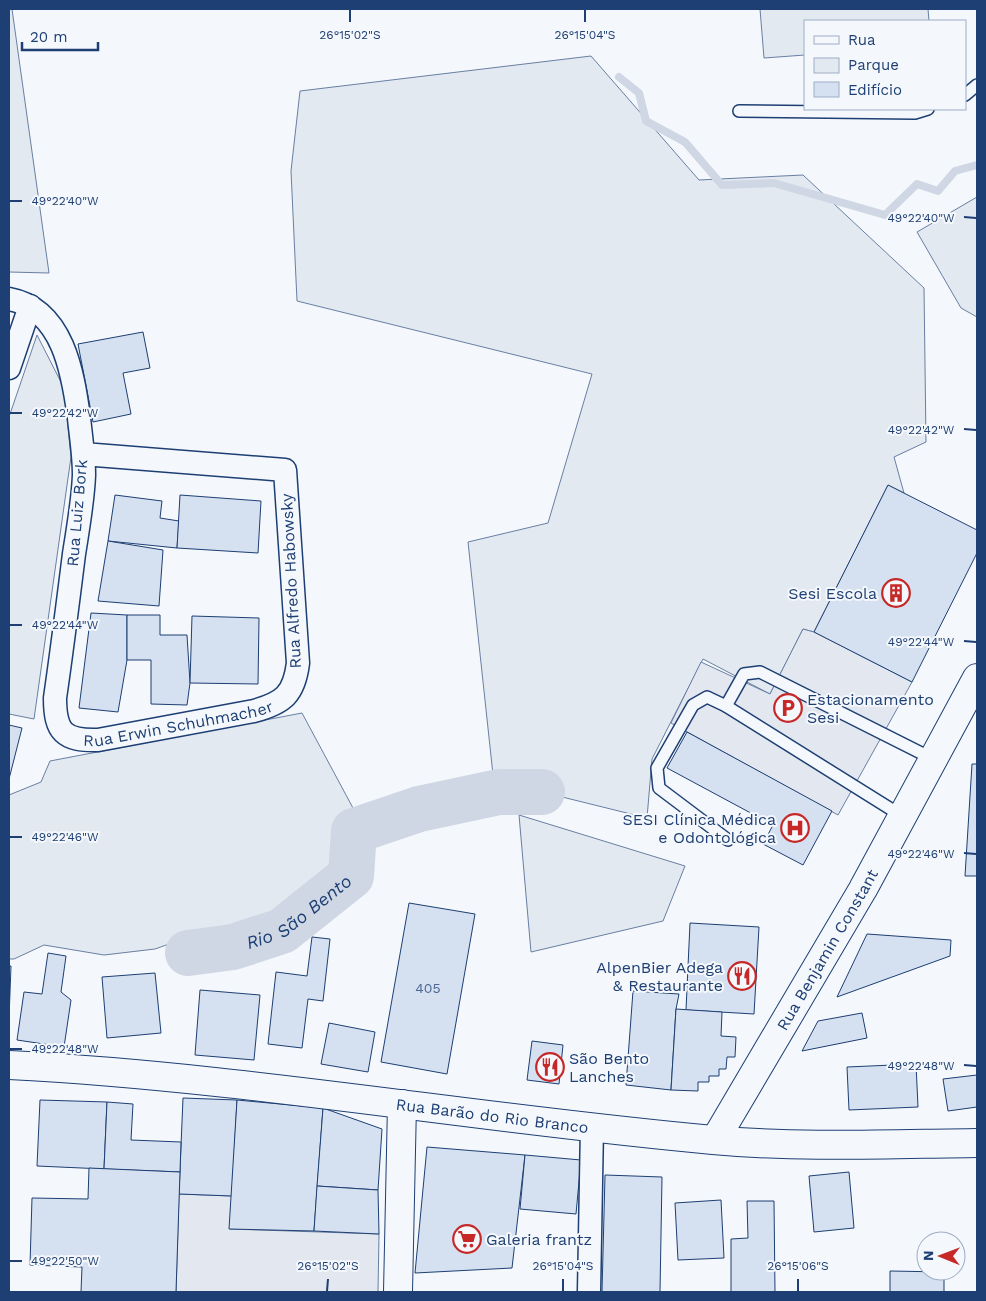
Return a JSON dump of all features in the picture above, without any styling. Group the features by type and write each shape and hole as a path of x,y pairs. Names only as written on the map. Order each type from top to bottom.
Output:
{"main road":[{"name":"Rua Benjamin Constant","path":"714,1140 863,889 977,678"},
{"name":"Rua Barão do Rio Branco","path":"9,1066 68,1068 194,1080 714,1140 804,1145 977,1143"},
{"path":"398,1292 402,1104"}],"street":[{"path":"9,298 30,306 9,368"},
{"name":"Rua Luiz Bork","path":"30,306 52,328 69,361 83,454 82,498 55,698 57,723 62,731"},
{"name":"Rua Alfredo Habowsky","path":"83,454 285,470 298,663 296,678 291,690"},
{"name":"Rua Erwin Schuhmacher","path":"62,731 70,738 82,741 98,740 262,709 283,700 291,690"},
{"path":"589,1292 592,1126"}],"lane":[{"path":"966,94 977,85"},
{"path":"739,111 915,113 925,110"},
{"path":"726,706 744,674 760,672 933,759"},
{"path":"728,840 659,788 656,778 657,768 692,705 707,697 726,706 902,816"}],"green space":[{"path":"9,9 12,9 49,273 9,272"},
{"path":"760,9 928,9 929,20 804,20 804,55 764,58"},
{"path":"591,56 699,180 803,175 924,288 926,442 894,457 904,493 888,485 814,632 803,629 770,694 703,659 652,759 647,818 542,792 494,784 468,542 548,523 592,374 297,301 291,171 300,91"},
{"path":"977,197 977,317 961,308 917,232"},
{"path":"37,335 64,388 71,457 34,719 9,714 9,417"},
{"path":"302,713 353,808 335,827 334,863 281,912 192,936 155,949 104,955 44,945 14,959 9,959 9,795 41,782 50,761"},
{"path":"519,815 685,866 663,921 531,952"}],"shaded area":[{"name":"Estacionamento Sesi","path":"803,629 814,632 912,682 838,815 671,723 701,662 770,694"},
{"path":"179,1194 232,1196 230,1229 379,1234 378,1292 176,1292"}],"building":[{"path":"143,332 150,368 123,373 131,414 93,422 78,344"},
{"name":"Sesi Escola","path":"888,485 977,530 977,553 912,682 814,632"},
{"path":"115,495 162,501 160,518 179,521 177,548 108,541"},
{"path":"180,495 261,501 258,553 177,548"},
{"path":"108,541 163,550 159,606 98,601"},
{"path":"91,613 127,615 127,660 118,712 79,708"},
{"path":"127,615 160,615 160,635 187,635 190,683 187,705 151,704 151,660 127,660"},
{"path":"192,616 259,618 258,684 190,683"},
{"path":"9,725 22,728 9,779"},
{"path":"687,732 832,811 803,865 763,844 773,825 667,768"},
{"path":"972,764 977,764 977,876 965,876"},
{"path":"409,903 475,914 447,1074 381,1062"},
{"path":"690,923 759,927 754,1014 686,1010"},
{"path":"867,934 951,940 950,956 837,997"},
{"path":"312,937 330,939 323,1001 308,999 302,1048 268,1044 276,972 307,976"},
{"path":"48,953 66,956 61,992 71,1000 64,1047 17,1040 24,992 42,994"},
{"path":"9,966 11,966 9,1019"},
{"path":"155,973 161,1033 107,1038 102,977"},
{"path":"200,990 260,995 254,1060 195,1055"},
{"path":"633,991 679,994 676,1009 671,1090 626,1085"},
{"path":"676,1009 722,1012 721,1036 736,1037 735,1057 727,1057 726,1069 719,1069 719,1076 709,1076 709,1082 698,1082 698,1091 671,1090"},
{"path":"862,1013 867,1038 802,1051 818,1021"},
{"path":"329,1023 375,1032 368,1072 321,1064"},
{"path":"532,1041 563,1045 559,1084 527,1080"},
{"path":"916,1064 918,1107 849,1110 847,1067"},
{"path":"977,1075 977,1107 948,1111 943,1079"},
{"path":"183,1098 237,1100 232,1196 179,1194"},
{"path":"40,1100 107,1102 104,1169 37,1166"},
{"path":"237,1100 323,1108 314,1231 229,1229"},
{"path":"107,1102 133,1104 131,1140 181,1142 180,1172 104,1169"},
{"path":"323,1108 382,1129 378,1190 317,1186"},
{"name":"Galeria frantz","path":"427,1147 525,1155 512,1268 415,1273"},
{"path":"525,1155 581,1160 576,1214 520,1209"},
{"path":"89,1168 180,1172 176,1292 81,1292 82,1267 30,1265 32,1198 88,1199"},
{"path":"849,1172 854,1228 814,1232 809,1176"},
{"path":"605,1175 662,1177 660,1292 602,1292"},
{"path":"317,1186 378,1190 379,1234 314,1231"},
{"path":"721,1200 724,1258 678,1260 675,1203"},
{"path":"747,1201 774,1201 775,1292 731,1292 731,1239 748,1238"},
{"path":"890,1271 916,1271 916,1281 944,1281 944,1292 890,1292"}],"waterway":[{"path":"619,77 639,93 646,121 685,142 722,185 774,183 885,215 917,184 938,191 955,171 977,165"},
{"name":"Rio São Bento","path":"188,953 233,947 282,931 351,876 354,831 419,809 499,792 542,792"}],"place":[{"name":"Sesi Escola","path":"896,593"},
{"name":"Estacionamento Sesi","path":"788,708"},
{"name":"SESI Clínica Médica e Odontológica","path":"795,828"},
{"name":"AlpenBier Adega & Restaurante","path":"742,976"},
{"name":"São Bento Lanches","path":"550,1067"},
{"name":"Galeria frantz","path":"467,1239"}]}
